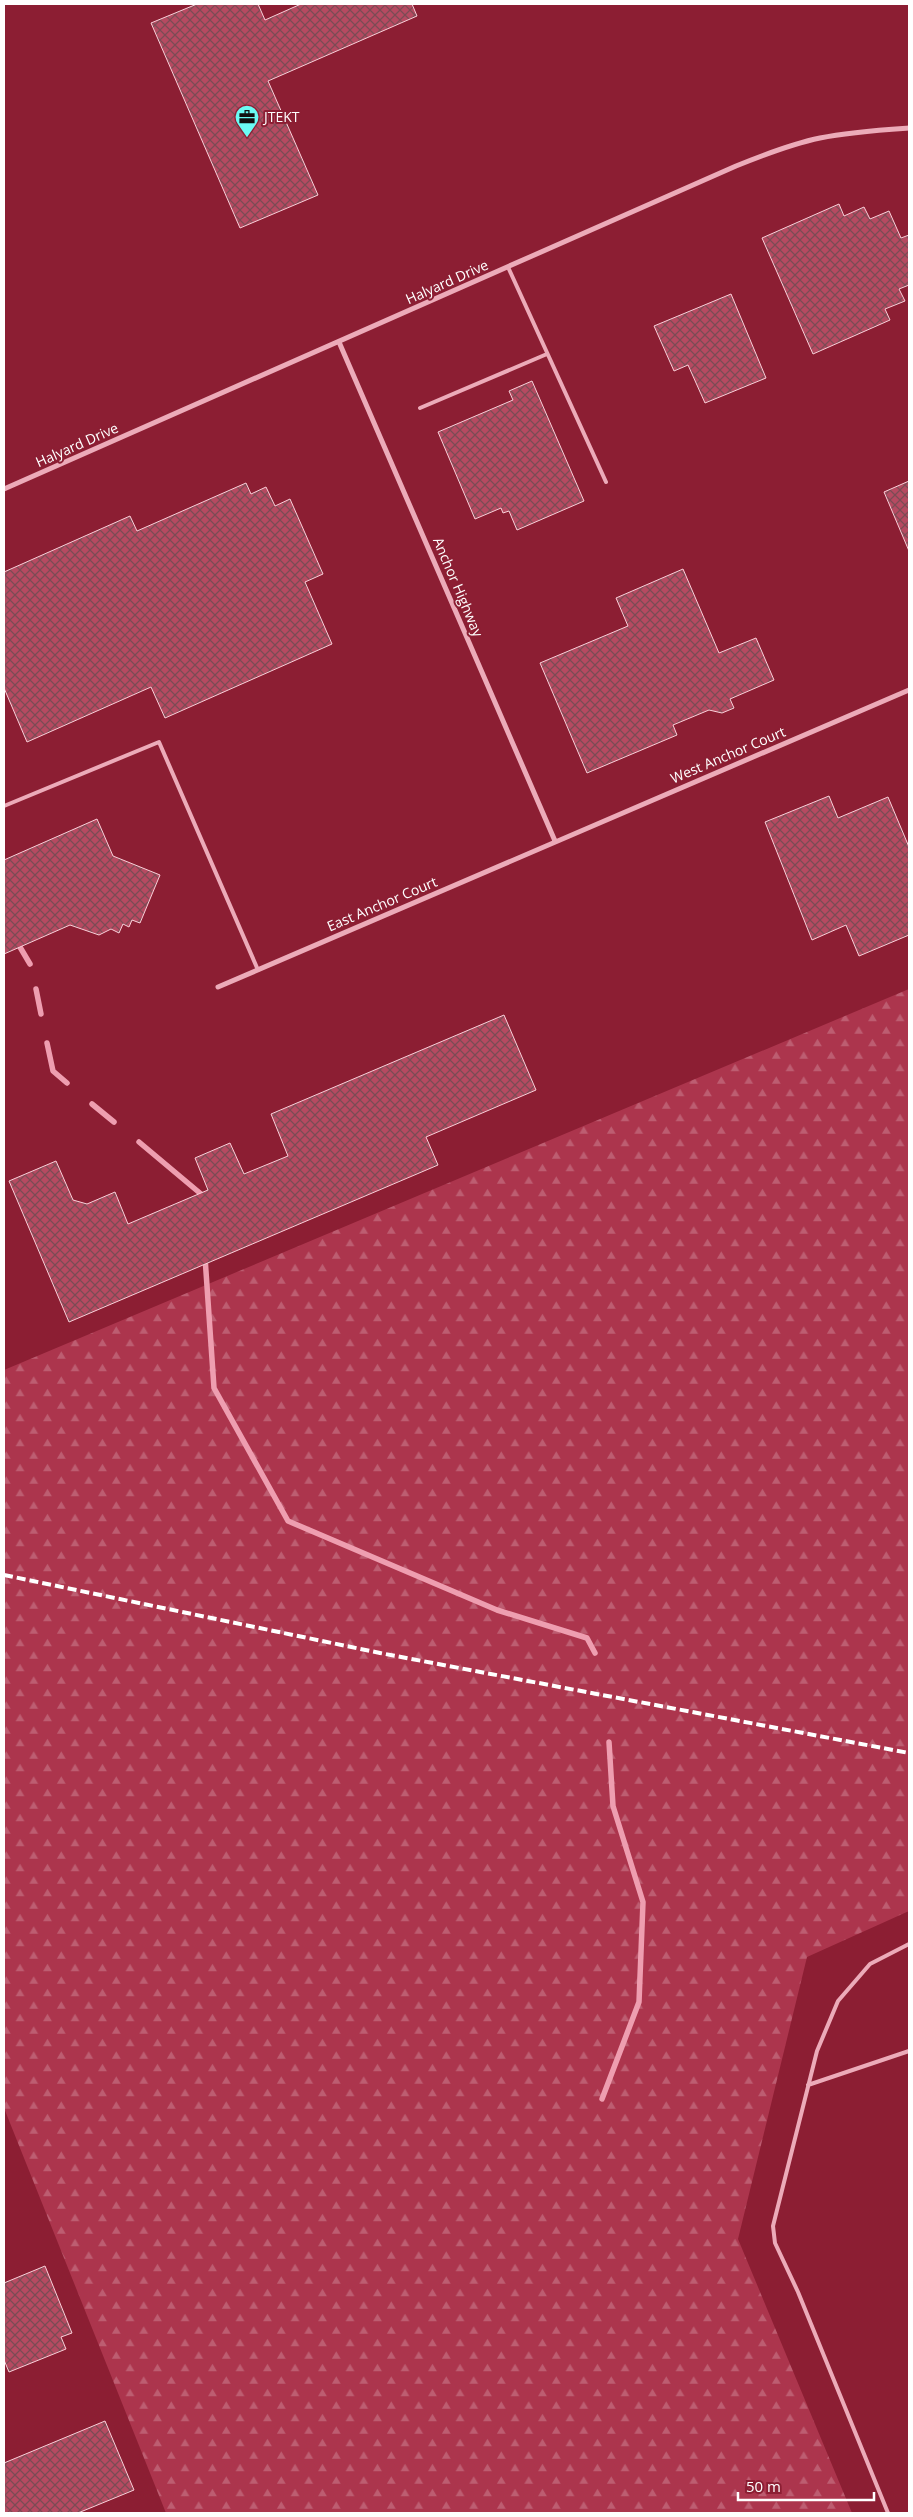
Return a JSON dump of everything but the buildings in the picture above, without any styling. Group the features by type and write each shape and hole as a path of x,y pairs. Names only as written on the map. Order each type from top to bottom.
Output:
{"street":[{"name":"Halyard Drive","path":"4,489 772,152 820,138 872,130 909,128"},
{"name":"Anchor Highway","path":"339,342 555,841"},
{"name":"West Anchor Court","path":"555,841 909,690"},
{"name":"East Anchor Court","path":"218,987 555,841"}],"lane":[{"path":"508,267 606,482"},
{"path":"420,408 547,354"},
{"path":"4,806 159,742 258,970"},
{"path":"888,2513 798,2292 775,2243 773,2226 816,2051 838,2001 870,1964 909,1944"},
{"path":"808,2085 909,2051"}],"green space":[{"path":"909,989 909,1911 807,1957 738,2239 852,2513 166,2513 4,2108 4,1370"}],"waterway":[{"path":"17,942 30,964"},
{"path":"36,989 41,1014"},
{"path":"47,1043 53,1071 67,1083"},
{"path":"92,1104 114,1122"},
{"path":"139,1142 201,1194 202,1200"},
{"path":"205,1257 214,1388 288,1521 497,1610 587,1638 595,1653"},
{"path":"602,2099 639,2002 643,1902 613,1806 609,1742"}],"railway":[{"path":"4,1575 380,1653 909,1753"}],"place":[{"name":"JTEKT","path":"247,138"}]}
